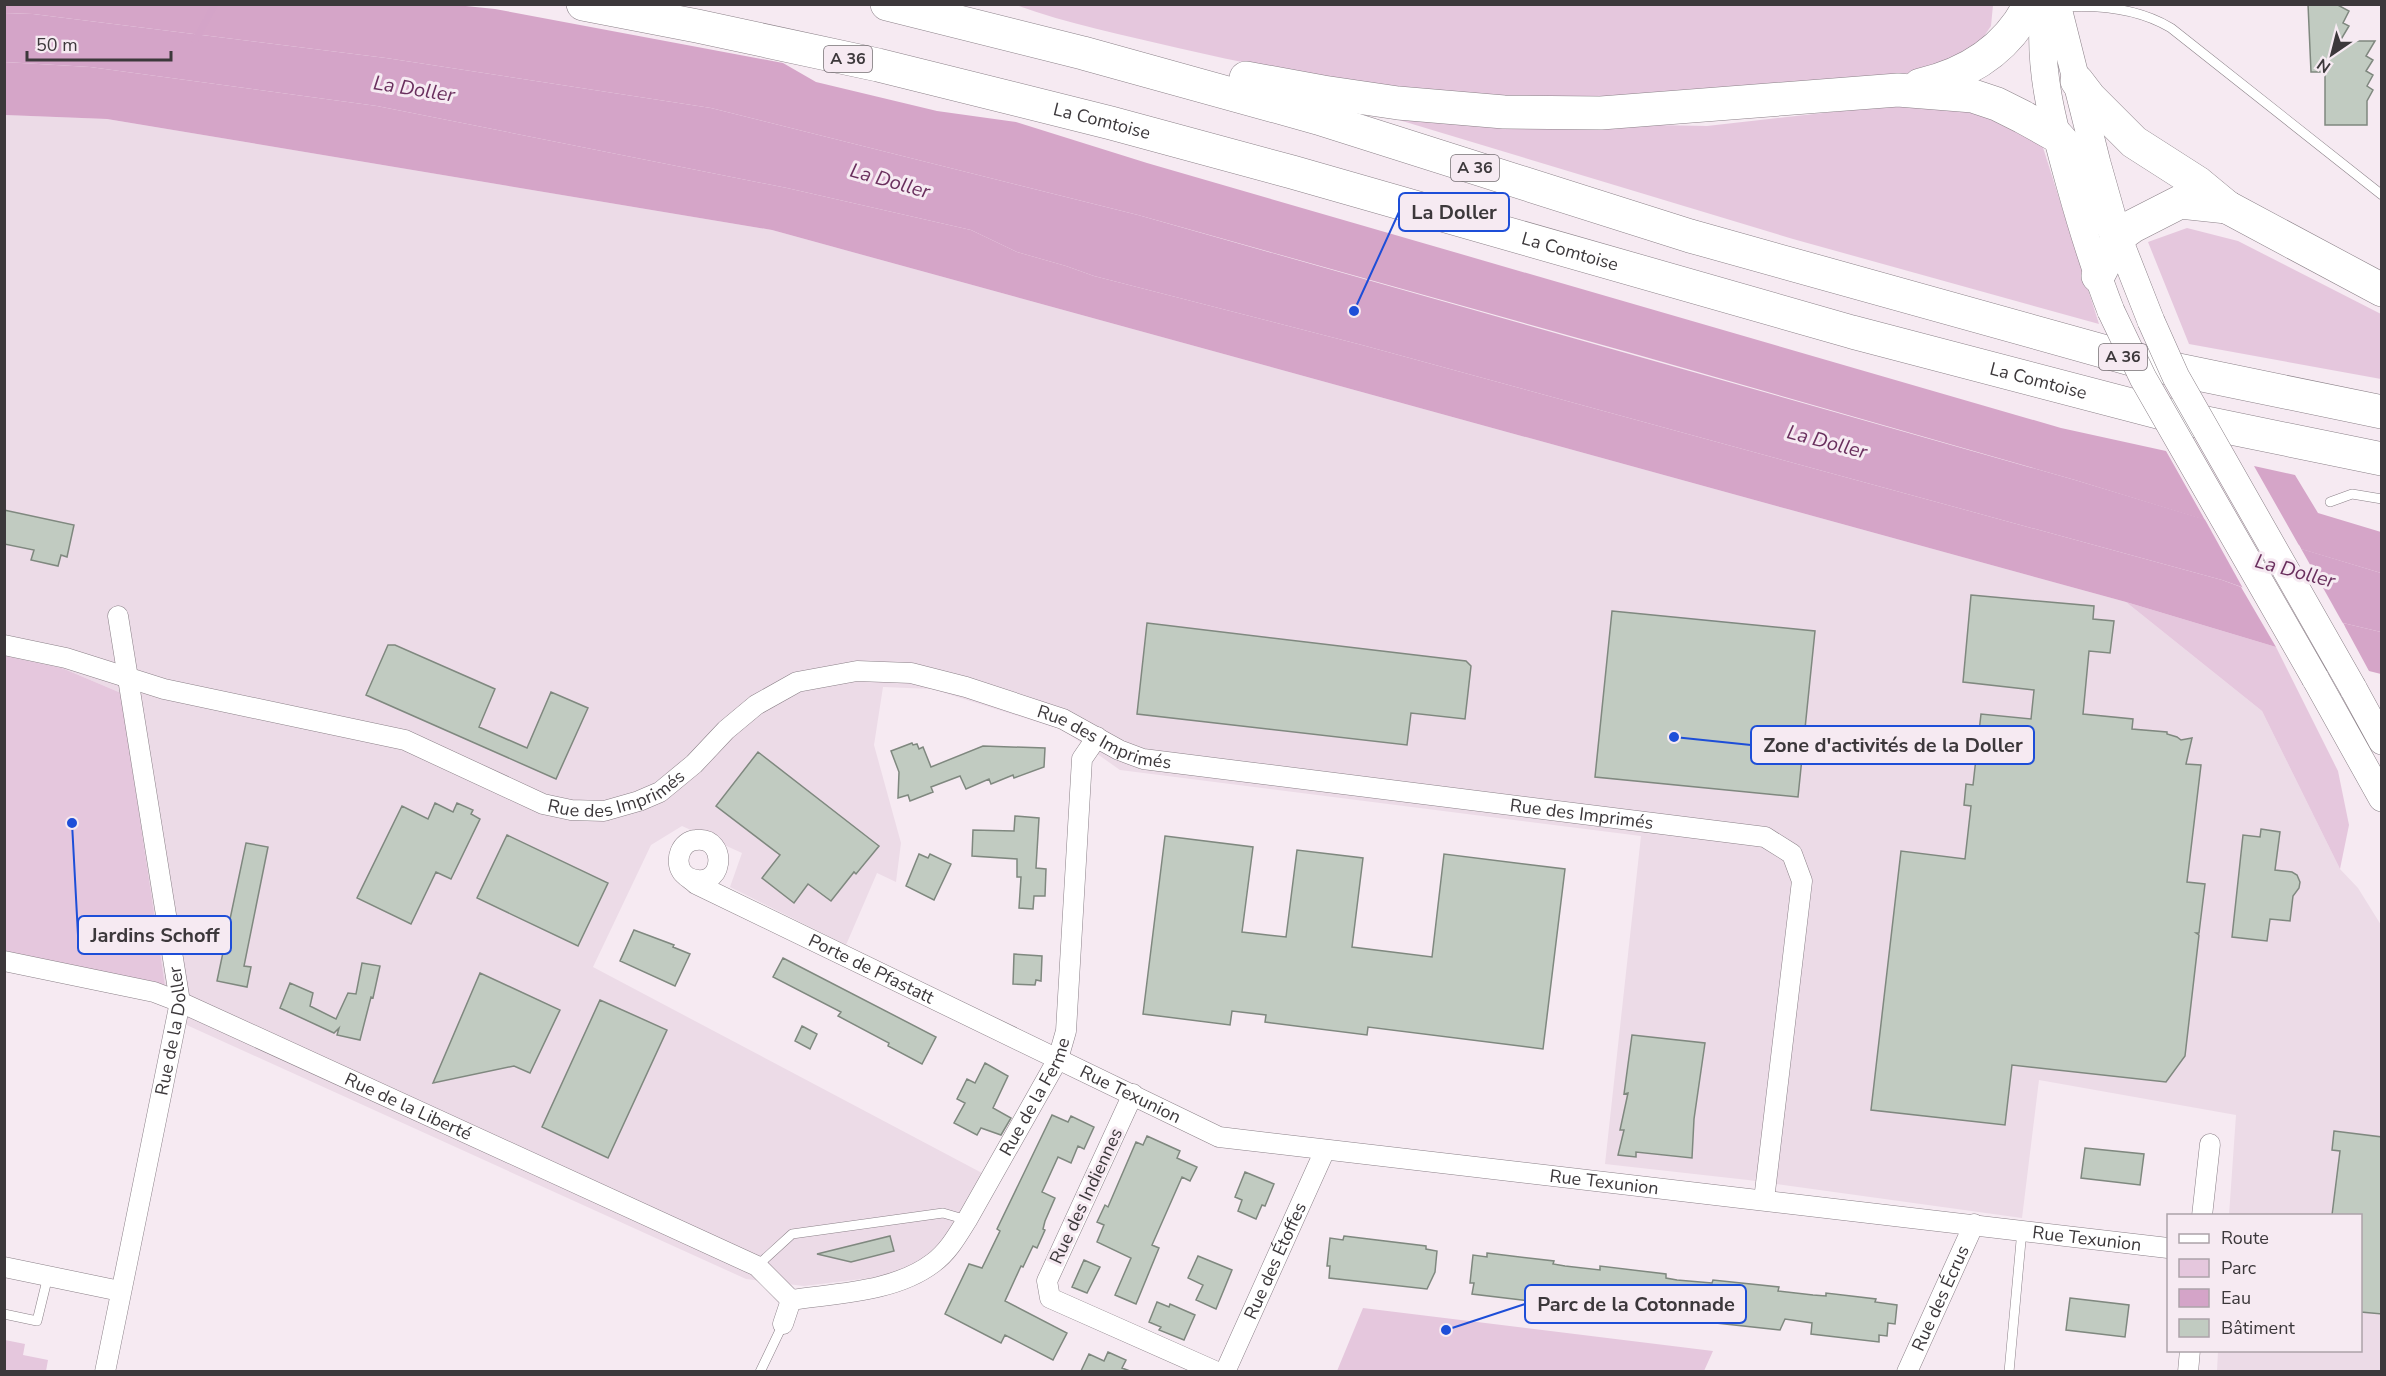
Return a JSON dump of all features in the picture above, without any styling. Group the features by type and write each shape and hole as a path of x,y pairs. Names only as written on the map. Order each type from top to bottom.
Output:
{"highway":[{"name":"La Comtoise","path":"583,4 878,65 1111,123 1292,172 1852,332 2177,417 2382,459"},
{"name":"A 36","path":"887,4 1083,53 1318,118 1690,236 2104,352 2149,364 2382,412"},
{"path":"1083,53 1179,62 1260,81 1398,103 1504,112 1600,113 1898,90 1936,81 1981,61 2010,36 2030,4"},
{"path":"2077,81 2090,98 2134,142 2199,183 2227,207 2382,290"},
{"path":"1898,90 1973,96 2006,108 2057,136 2079,161 2118,237"},
{"path":"2098,276 2118,237 2133,226 2180,202 2227,207"}],"main road":[{"path":"2056,5 2118,237 2151,321 2176,377 2382,741"},
{"path":"2056,5 2042,30 2043,52 2057,136 2098,276 2112,311 2143,378 2382,798"}],"street":[{"name":"Rue de la Doller","path":"105,1371 180,1002 118,616"},
{"name":"Rue des Imprimés","path":"4,645 66,658 164,689 405,740 543,804 571,810 604,811 660,792 694,764 726,730 756,705 797,682 857,671 911,674 966,687 1063,719 1119,750 1143,759 1765,837 1792,854 1802,881 1764,1200"},
{"name":"Rue de la Ferme","path":"791,1300 897,1283 914,1276 934,1262 951,1245 967,1220 1058,1059 1066,1031 1082,759 1097,738"},
{"name":"Porte de Pfastatt","path":"687,877 707,889 1058,1059"},
{"name":"Rue de la Liberté","path":"4,961 154,992 180,1002 757,1266 791,1300"},
{"name":"Rue Texunion","path":"1058,1059 1219,1137 2167,1248"},
{"name":"Rue des Indiennes","path":"1133,1094 1047,1281 1050,1298 1216,1371"},
{"path":"2202,1214 2210,1144"},
{"name":"Rue des Étoffes","path":"1225,1371 1325,1150"},
{"name":"Rue des Écrus","path":"1907,1371 1974,1224"},
{"path":"4,1267 120,1291"},
{"path":"783,1324 791,1300"},
{"path":"2188,1371 2190,1352"}],"lane":[{"path":"2056,5 2118,9 2154,18 2171,28 2382,195"},
{"path":"2330,502 2352,494 2382,499"},
{"path":"757,1266 792,1234 943,1213 967,1220"},
{"path":"2009,1371 2022,1230"},
{"path":"4,1314 37,1321 48,1276"},
{"path":"760,1371 783,1324"}],"shaded area":[{"path":"5,4 456,5 495,9 783,63 816,82 937,111 1016,122 1147,163 2061,428 2166,451 2205,520 2075,480 1642,356 1138,215 711,108 386,58 33,14 5,13"},
{"path":"4,62 90,67 377,106 787,188 971,230 1017,252 1094,276 1362,345 2222,580 2241,587 2276,647 2126,602 772,230 107,119 5,115"},
{"path":"5,115 107,119 772,230 2126,602 2262,711 2340,869 2358,888 2381,925 2381,1371 2217,1371 2218,1352 2362,1352 2362,1214 2229,1214 2236,1115 2039,1080 2022,1218 1748,1180 1605,1164 1641,836 1120,770 1063,730 932,689 883,687 874,745 901,843 896,882 877,873 846,945 730,887 742,853 682,826 651,845 593,967 982,1173 947,1236 925,1257 895,1275 804,1286 746,1279 169,1017 121,693 62,668 5,656"},
{"path":"2254,466 2295,475 2318,513 2381,532 2381,573 2301,549"},
{"path":"2343,623 2381,632 2381,674 2369,671"}],"green space":[{"path":"1016,5 1993,5 1991,26 1974,51 1935,70 1680,94 1593,99 1472,95 1324,77 1227,59 1117,34"},
{"path":"1913,103 1979,109 2040,138 2099,324 1793,239 1399,120 1707,126"},
{"path":"2187,228 2238,241 2381,314 2381,379 2189,344 2148,242"},
{"path":"2126,602 2276,647 2338,771 2349,825 2340,869 2262,711"},
{"path":"5,656 62,668 121,693 165,986 5,953"},
{"path":"1363,1308 1713,1351 1704,1371 1337,1371"},
{"path":"5,1340 25,1344 23,1355 48,1360 46,1371 5,1371"}],"water":[{"name":"La Doller","path":"4,13 33,14 386,58 711,108 1138,215 2075,480 2381,573 2381,632 2343,623 2222,580 1362,345 1094,276 1017,252 971,230 787,188 377,106 90,67 5,62"}],"pier":[{"path":"2203,516 2299,545 2345,627 2245,592"}],"building":[{"path":"2308,4 2336,4 2349,11 2343,23 2349,26 2340,41 2375,41 2366,56 2373,60 2366,71 2373,75 2367,86 2373,90 2367,101 2367,125 2325,125 2325,72 2311,72"},
{"path":"4,510 74,525 67,557 61,555 58,566 31,560 34,550 4,544"},
{"path":"1971,595 2094,606 2093,619 2114,621 2110,653 2089,651 2083,714 2133,719 2132,729 2167,732 2181,740 2192,738 2186,764 2201,765 2187,882 2205,884 2199,933 2196,933 2199,935 2185,1056 2166,1082 2012,1065 2005,1125 1871,1110 1901,851 1965,859 1971,806 1964,805 1966,784 1973,785 1981,714 2031,719 2034,690 1963,682"},
{"path":"1612,611 1815,631 1798,797 1595,777"},
{"path":"1147,623 1466,661 1471,666 1465,719 1411,713 1407,745 1137,714"},
{"path":"388,645 395,645 495,689 479,727 527,748 551,692 588,708 556,779 366,695"},
{"path":"912,743 917,744 919,749 923,747 931,767 983,746 1045,748 1044,767 1014,778 1013,775 991,784 989,779 966,789 960,776 931,787 933,792 910,801 908,795 898,798 899,772 891,751"},
{"path":"758,752 879,846 831,901 808,884 794,903 762,878 780,855 716,806"},
{"path":"435,803 453,812 457,803 473,810 471,814 480,819 451,879 436,872 411,924 357,898 402,806 428,819"},
{"path":"1015,816 1039,818 1036,868 1046,869 1045,896 1034,896 1033,909 1019,908 1021,877 1017,877 1017,859 972,856 973,830 1014,831"},
{"path":"2261,829 2280,832 2275,870 2292,872 2297,875 2300,882 2293,896 2290,921 2270,919 2267,941 2232,937 2243,835 2260,837"},
{"path":"507,835 608,883 578,946 477,898"},
{"path":"1165,836 1253,847 1242,932 1286,937 1297,850 1363,858 1352,947 1432,957 1444,854 1565,869 1543,1049 1368,1027 1367,1035 1265,1022 1266,1015 1232,1011 1230,1025 1143,1014"},
{"path":"246,843 268,847 244,966 251,967 247,987 217,981"},
{"path":"919,854 928,858 930,854 951,864 934,900 906,886"},
{"path":"634,930 674,945 673,947 690,954 675,986 620,961"},
{"path":"1014,954 1042,956 1041,981 1036,980 1035,985 1013,984"},
{"path":"783,958 936,1037 922,1064 888,1046 889,1043 838,1016 841,1012 773,977"},
{"path":"362,963 380,966 360,1040 337,1035 339,1028 334,1033 280,1008 290,983 313,993 310,1006 336,1019 348,993 356,994"},
{"path":"480,973 560,1010 530,1073 514,1066 433,1083"},
{"path":"600,1000 667,1030 608,1158 542,1127"},
{"path":"802,1026 817,1034 810,1049 795,1041"},
{"path":"1632,1035 1705,1043 1694,1119 1692,1158 1636,1152 1636,1157 1618,1155 1624,1130 1620,1130 1628,1093 1624,1094"},
{"path":"985,1063 1008,1076 993,1108 1011,1118 1001,1135 981,1128 977,1135 954,1123 965,1103 957,1099 967,1079 975,1083"},
{"path":"1052,1115 1068,1122 1071,1116 1094,1127 1084,1149 1078,1146 1071,1163 1058,1157 1042,1192 1055,1198 1045,1221 1043,1229 1045,1230 1037,1248 1033,1246 1023,1267 1021,1266 1005,1301 1067,1333 1053,1360 1005,1335 1001,1343 945,1314 969,1264 982,1268 1000,1231 997,1229"},
{"path":"2334,1131 2382,1137 2382,1314 2362,1312 2362,1214 2332,1214 2340,1151 2332,1150"},
{"path":"1147,1136 1180,1151 1177,1158 1197,1167 1190,1181 1182,1177 1152,1245 1159,1248 1136,1304 1115,1295 1131,1258 1097,1242 1104,1225 1097,1222 1105,1205 1108,1207 1136,1142 1143,1145"},
{"path":"2085,1148 2144,1154 2140,1185 2081,1178"},
{"path":"1245,1172 1274,1184 1265,1206 1262,1205 1256,1219 1238,1211 1242,1200 1235,1197"},
{"path":"890,1236 894,1251 851,1262 817,1254"},
{"path":"1344,1236 1426,1246 1426,1249 1437,1251 1435,1272 1427,1289 1329,1278 1330,1266 1327,1266 1330,1238 1343,1240"},
{"path":"1487,1253 1554,1261 1553,1264 1565,1266 1600,1270 1600,1266 1666,1274 1666,1278 1677,1280 1712,1283 1713,1280 1779,1287 1778,1291 1826,1296 1826,1293 1876,1299 1875,1302 1897,1305 1895,1324 1888,1323 1887,1336 1879,1335 1879,1342 1811,1334 1812,1323 1785,1319 1780,1330 1698,1321 1699,1310 1672,1307 1667,1317 1585,1308 1587,1297 1559,1294 1554,1304 1472,1294 1474,1283 1470,1283 1473,1255 1487,1257"},
{"path":"1198,1256 1232,1270 1216,1309 1196,1300 1203,1285 1188,1278"},
{"path":"1084,1260 1100,1267 1087,1293 1072,1287"},
{"path":"2070,1298 2129,1305 2125,1337 2066,1330"},
{"path":"1157,1302 1169,1307 1170,1304 1195,1315 1184,1340 1159,1330 1161,1327 1149,1322"},
{"path":"1108,1352 1126,1360 1122,1368 1130,1371 1081,1371 1089,1354 1104,1361"}],"waterway":[{"path":"195,41 215,4"}],"place":[{"name":"La Doller","path":"1354,311"},
{"name":"Zone d'activités de la Doller","path":"1674,737"},
{"name":"Jardins Schoff","path":"72,823"},
{"name":"Parc de la Cotonnade","path":"1446,1330"}]}
